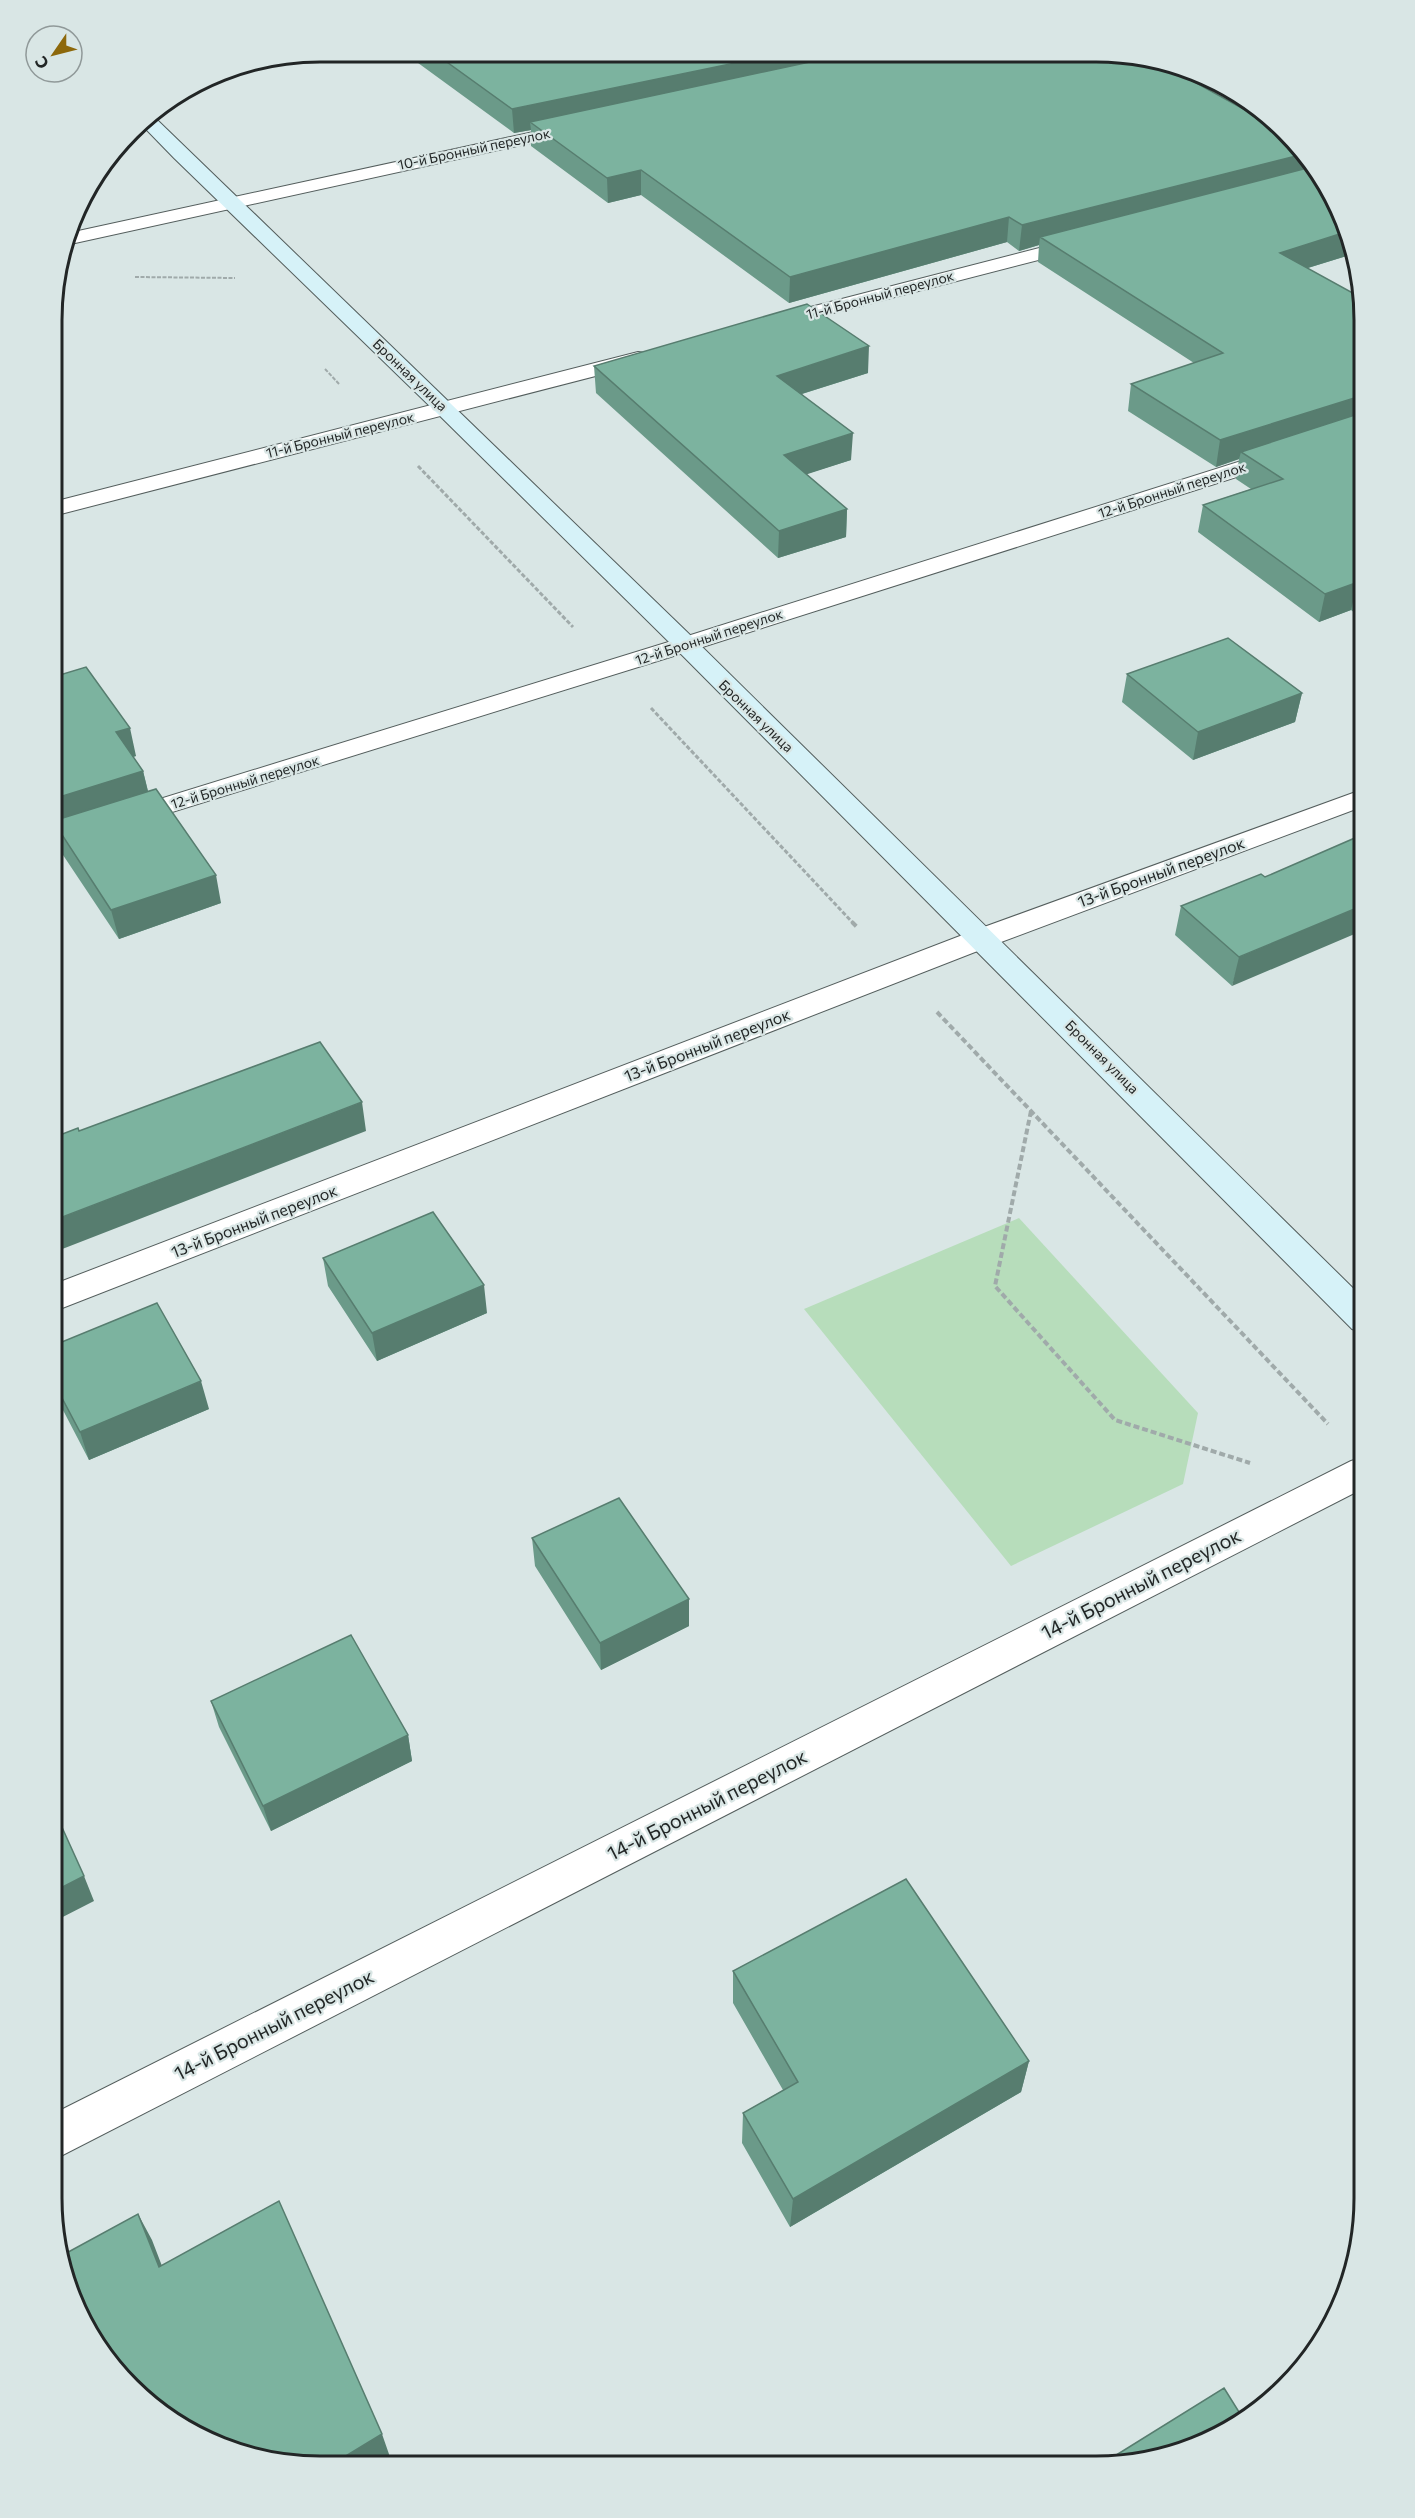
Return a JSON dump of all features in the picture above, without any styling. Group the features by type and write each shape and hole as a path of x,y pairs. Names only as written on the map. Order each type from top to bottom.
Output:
{"street":[{"name":"10-й Бронный переулок","path":"75,236 590,124"},
{"name":"Бронная улица","path":"152,125 227,202 445,408 983,938 1354,1310"},
{"name":"11-й Бронный переулок","path":"757,327 1104,237"},
{"name":"11-й Бронный переулок","path":"62,507 653,354"},
{"name":"12-й Бронный переулок","path":"62,838 613,668 1296,450"},
{"name":"13-й Бронный переулок","path":"62,1295 983,938 1354,801"},
{"name":"14-й Бронный переулок","path":"62,2133 1354,1476"}],"path":[{"path":"133,277 239,279 178,213"},
{"path":"321,365 613,668 1331,1427"},
{"path":"1031,1111 995,1286 1115,1420 1259,1466"}],"green space":[{"path":"1019,1218 1198,1413 1183,1484 1011,1566 804,1309"}],"building":[{"path":"447,62 739,62 512,109"},
{"path":"810,62 1112,62 1146,66 1190,80 1246,110 1278,137 1294,156 1022,225 1009,217 790,277 641,170 607,178 530,122"},
{"path":"1304,169 1327,206 1339,234 1280,253 1352,292 1354,398 1220,440 1131,384 1223,353 1040,237"},
{"path":"807,304 869,346 777,376 853,433 784,455 847,509 779,531 594,366"},
{"path":"1354,415 1354,583 1325,594 1203,505 1283,479 1241,452"},
{"path":"1228,638 1302,693 1198,732 1127,674"},
{"path":"86,667 130,728 116,732 143,771 62,796 62,674"},
{"path":"156,789 216,875 111,910 62,835 62,818"},
{"path":"1354,838 1354,909 1239,957 1181,906 1261,874 1265,877"},
{"path":"320,1042 362,1102 62,1217 62,1134 78,1128 79,1131"},
{"path":"433,1212 484,1285 372,1333 323,1258"},
{"path":"157,1303 201,1381 80,1432 62,1398 62,1342"},
{"path":"619,1498 689,1599 600,1643 532,1538"},
{"path":"351,1635 408,1735 263,1806 211,1701"},
{"path":"62,1827 84,1876 62,1887"},
{"path":"906,1879 1029,2061 793,2199 743,2113 798,2082 733,1971"},
{"path":"279,2201 382,2434 346,2456 303,2456 269,2452 237,2443 206,2430 176,2413 137,2381 105,2342 81,2297 67,2253 138,2214 159,2267"},
{"path":"1224,2388 1239,2413 1209,2430 1178,2443 1146,2452 1115,2456"}]}
